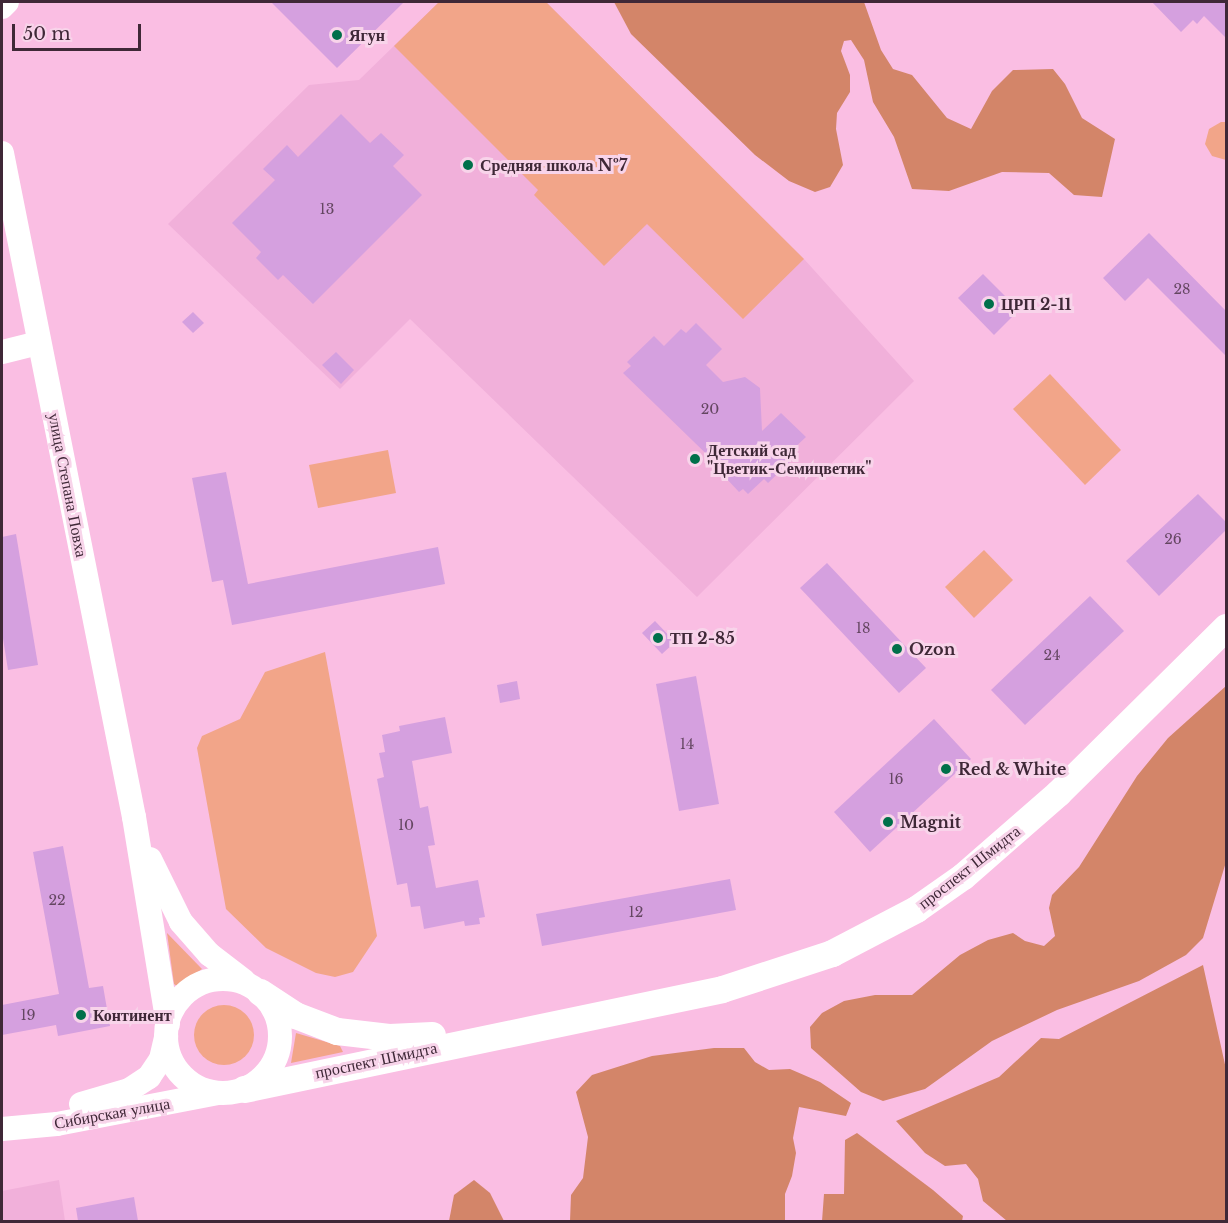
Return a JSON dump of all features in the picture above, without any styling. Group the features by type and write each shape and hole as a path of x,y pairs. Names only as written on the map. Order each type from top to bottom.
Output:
{"main road":[{"name":"проспект Шмидта","path":"233,1091 759,979 832,952 915,909 1011,836 1227,627"},
{"name":"проспект Шмидта","path":"254,988 316,1024 359,1035 508,1031"}],"street":[{"path":"2,7 7,2"},
{"name":"улица Степана Повха","path":"2,153 134,817 167,1028"},
{"path":"2,352 39,343"},
{"name":"улица Степана Повха","path":"134,817 181,922 209,954 254,988"},
{"path":"228,979 254,988 276,1015 280,1045 268,1072 233,1091 200,1088 181,1074 170,1054 167,1028 177,1003 200,984 228,979"},
{"name":"Сибирская улица","path":"2,1127 129,1090 156,1068 167,1028"},
{"name":"Сибирская улица","path":"2,1127 57,1124 233,1091"}],"shaded area":[{"path":"439,2 546,2 804,259 914,381 697,597 410,319 340,389 168,224 309,85 359,80"},
{"path":"439,2 546,2 804,259 743,319 647,224 604,266 534,195 538,190 394,46"},
{"path":"614,2 864,2 881,50 893,69 912,75 947,118 971,129 992,91 1013,70 1053,69 1065,84 1082,118 1115,139 1102,197 1074,195 1049,173 1002,172 949,191 912,189 894,137 873,102 864,60 851,40 844,41 841,51 850,75 850,92 837,113 836,129 843,165 830,187 815,192 789,181 755,155 631,34"},
{"path":"1221,122 1226,122 1226,160 1212,156 1205,144 1209,129"},
{"path":"1050,374 1121,450 1085,485 1013,409"},
{"path":"388,450 396,493 318,508 309,465"},
{"path":"984,550 1013,580 974,618 945,587"},
{"path":"325,652 377,936 353,972 335,977 316,973 266,948 226,909 197,748 202,736 240,719 265,672"},
{"path":"1226,686 1226,862 1203,938 1186,955 1139,981 1057,1010 992,1041 925,1089 883,1101 861,1092 811,1048 810,1027 822,1013 844,1001 875,995 912,995 960,955 988,940 1013,933 1025,941 1044,946 1055,936 1049,908 1052,895 1079,867 1137,776 1168,738"},
{"path":"167,933 202,969 177,986 174,984"},
{"path":"1203,965 1226,1069 1226,1221 1007,1221 983,1201 978,1179 966,1164 945,1166 925,1153 896,1121 999,1077 1041,1038 1059,1039"},
{"path":"224,1005 245,1014 254,1035 245,1056 224,1065 203,1056 194,1035 203,1014"},
{"path":"296,1033 340,1046 343,1052 291,1063"},
{"path":"714,1048 744,1048 755,1062 769,1070 790,1069 820,1082 851,1103 846,1116 799,1107 793,1138 796,1153 792,1176 785,1194 785,1221 570,1221 571,1195 583,1178 588,1137 576,1092 592,1075 652,1056"},
{"path":"857,1133 933,1190 963,1216 962,1221 822,1221 824,1194 844,1194 845,1140"},
{"path":"59,1180 65,1221 2,1221 2,1191"},
{"path":"474,1180 490,1193 504,1221 449,1221 454,1195"}],"building":[{"name":"Ягун","path":"271,2 404,2 337,68"},
{"path":"1152,2 1227,2 1227,39 1204,16 1197,24 1193,20 1181,32"},
{"path":"341,114 370,143 381,133 404,155 393,166 422,195 313,304 283,275 278,280 256,258 261,252 232,223 275,180 263,169 287,145 298,157"},
{"path":"1149,233 1227,312 1227,357 1148,278 1125,301 1103,278"},
{"name":"ЦРП 2-11","path":"983,274 1019,310 994,335 958,298"},
{"path":"193,312 204,323 193,333 182,322"},
{"path":"696,323 722,349 706,365 723,382 745,377 760,388 762,431 781,413 806,437 791,451 796,456 768,483 764,479 748,494 743,489 739,492 725,477 727,474 623,373 631,366 627,362 654,336 664,346 681,329 686,333"},
{"path":"336,352 354,370 341,384 322,365"},
{"path":"226,472 248,584 438,547 445,584 232,625 223,580 212,582 192,478"},
{"path":"1198,494 1227,523 1227,529 1159,596 1126,561"},
{"path":"16,534 38,665 8,670 2,632 2,537"},
{"path":"827,563 926,668 899,693 800,588"},
{"path":"1090,596 1124,631 1025,725 991,690"},
{"name":"ТП 2-85","path":"655,621 675,642 662,654 642,633"},
{"path":"696,676 719,804 679,811 656,684"},
{"path":"517,681 520,699 500,703 497,685"},
{"path":"445,717 452,753 412,761 420,808 428,806 435,845 428,846 436,888 478,880 485,917 479,918 480,924 465,926 464,921 424,929 420,906 411,907 407,883 397,885 377,779 384,777 379,753 385,752 382,735 400,731 399,726"},
{"path":"934,719 971,759 870,852 834,812"},
{"path":"63,846 89,988 103,986 110,1026 58,1036 56,1025 2,1035 2,1005 59,994 33,852"},
{"path":"730,879 736,910 542,946 536,914"},
{"path":"134,1197 138,1221 78,1221 76,1208"}],"place":[{"name":"Ягун","path":"337,35"},
{"name":"Средняя школа №7","path":"468,165"},
{"name":"ЦРП 2-11","path":"989,304"},
{"name":"Детский сад \"Цветик-Семицветик\"","path":"695,459"},
{"name":"ТП 2-85","path":"658,638"},
{"name":"Ozon","path":"897,649"},
{"name":"Red & White","path":"946,769"},
{"name":"Magnit","path":"888,822"},
{"name":"Континент","path":"81,1015"}]}
